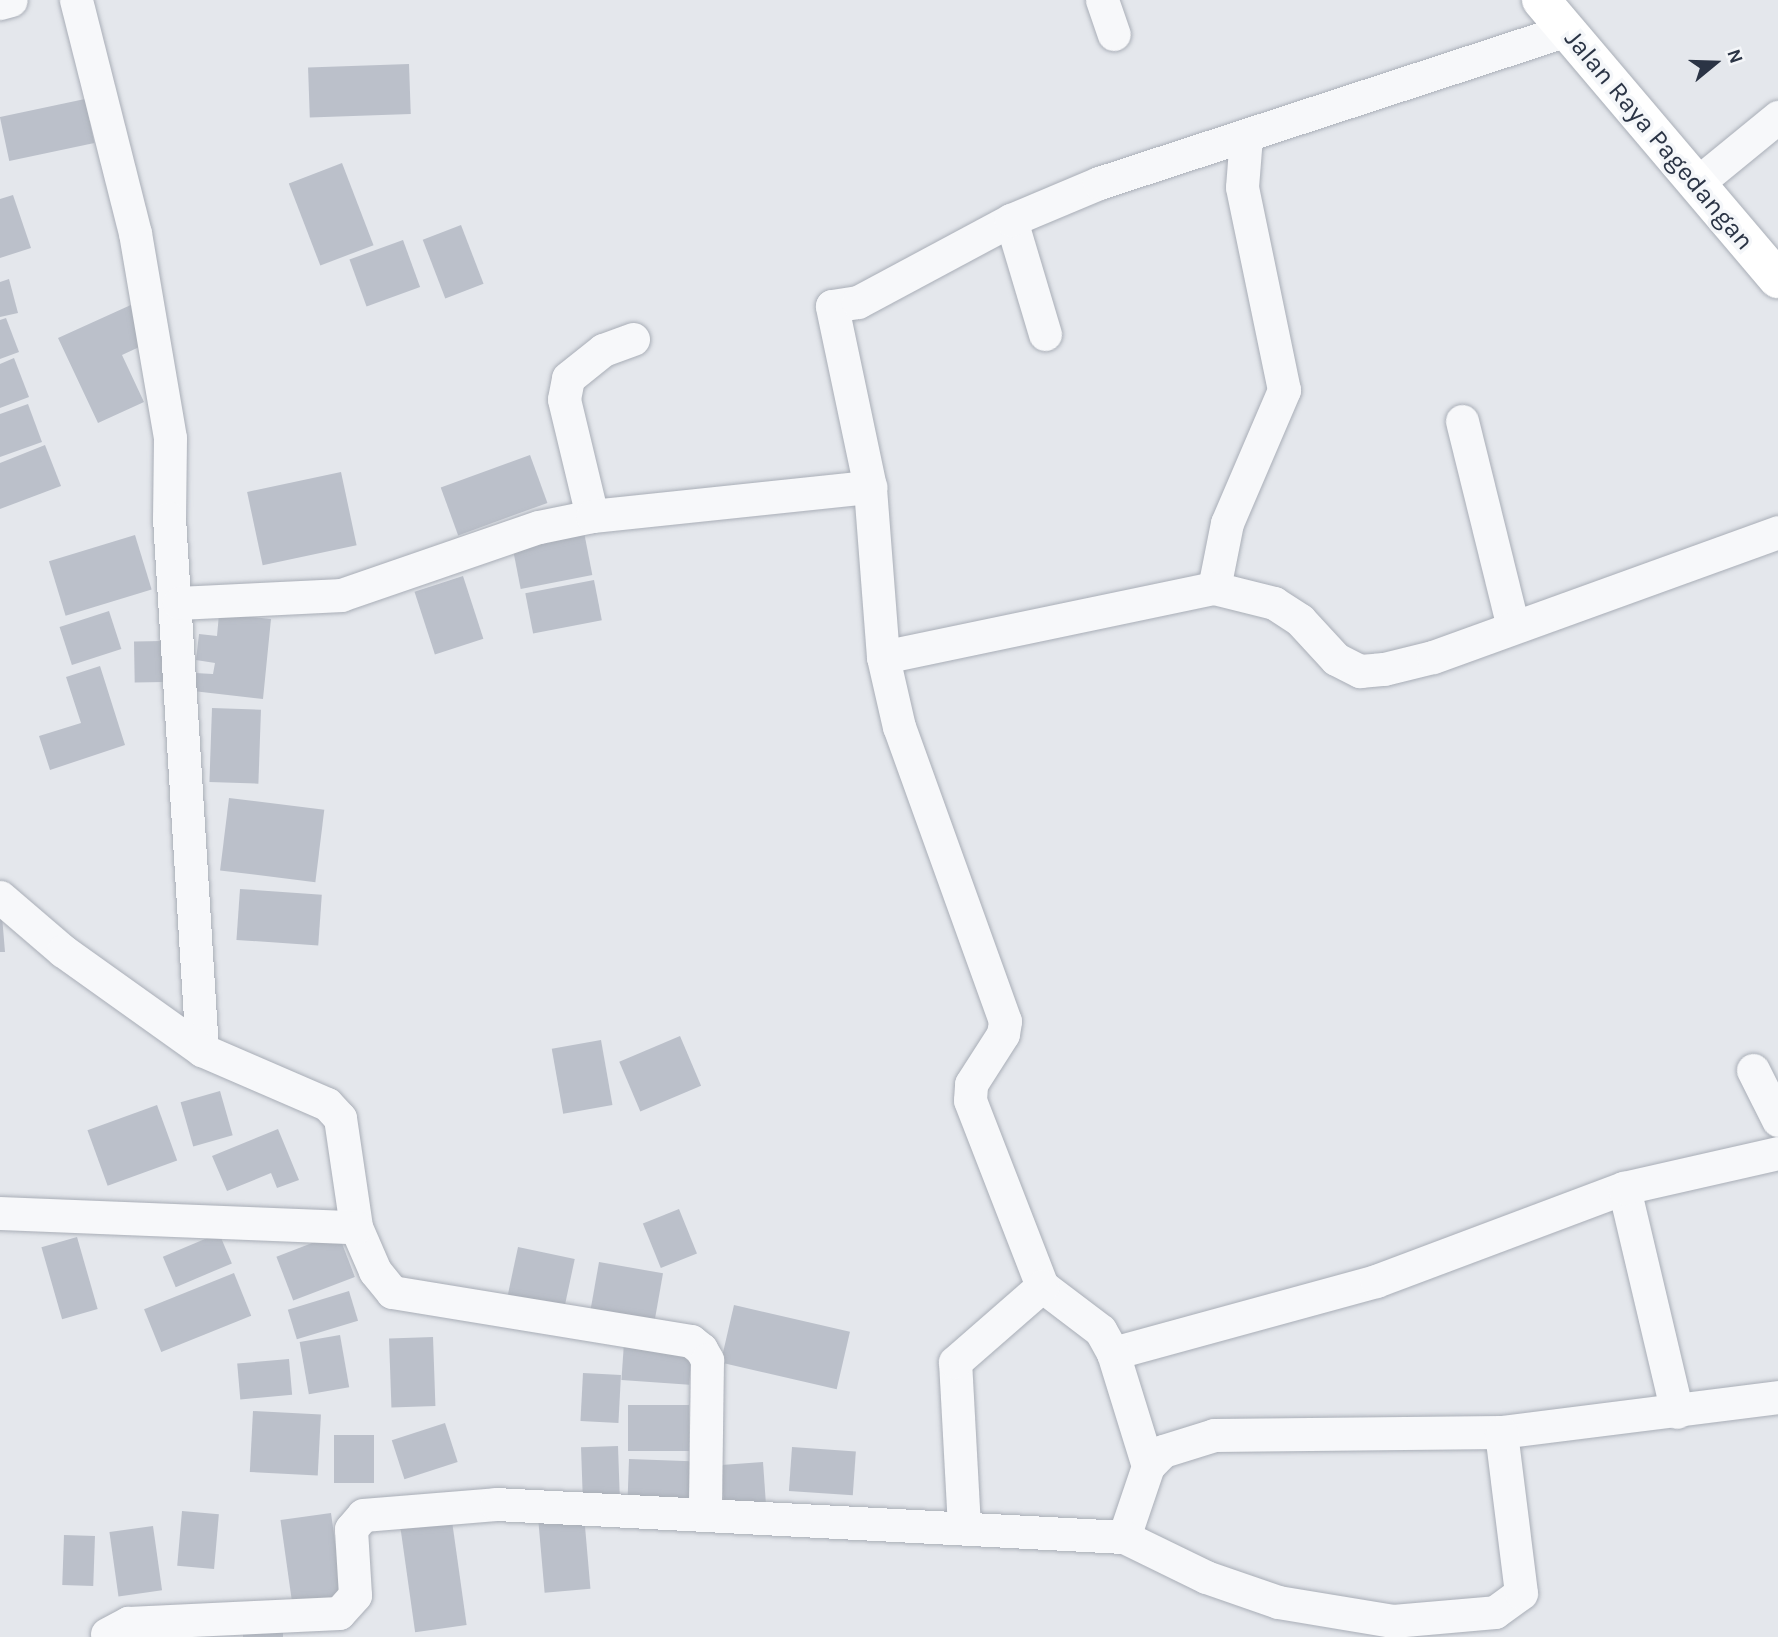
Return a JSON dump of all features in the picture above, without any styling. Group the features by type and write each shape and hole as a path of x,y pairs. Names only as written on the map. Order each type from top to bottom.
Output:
{"street":[{"path":"0,3 11,0"},
{"path":"76,0 135,233 170,438 169,519 179,603 202,1050"},
{"path":"1102,0 1114,34"},
{"name":"Jalan Raya Pagedangan","path":"1541,0 1778,279"},
{"path":"1148,1466 1113,1353 1100,1330 1042,1286 970,1100 971,1084 1003,1034 1004,1021 899,727 883,657 870,487 832,306 858,302 1011,220 1099,183 1566,30"},
{"path":"1696,184 1778,117"},
{"path":"1214,588 1227,523 1284,390 1242,187 1246,136"},
{"path":"1011,220 1045,334"},
{"path":"592,516 564,399 568,378 603,350 634,339"},
{"path":"1462,421 1513,627"},
{"path":"179,603 341,595 539,527 592,516 870,487"},
{"path":"883,657 1214,588 1274,603 1300,620 1336,659 1360,671 1433,657 1778,532"},
{"path":"0,897 63,951 202,1050 327,1104 340,1118 356,1227 374,1271 392,1292 691,1341 701,1349 707,1360 705,1510"},
{"path":"1753,1070 1778,1120"},
{"path":"1113,1353 1376,1281 1624,1188 1778,1153"},
{"path":"1624,1188 1677,1412"},
{"path":"0,1213 356,1227"},
{"path":"964,1527 955,1362 1042,1286"},
{"path":"1124,1536 1148,1466 1163,1451 1214,1435 1501,1432 1778,1398"},
{"path":"107,1634 128,1623 338,1613 355,1595 351,1529 373,1511 496,1504 705,1510 1124,1536 1206,1577 1278,1602 1392,1620 1495,1612 1521,1593 1501,1432"}],"building":[{"path":"409,64 411,114 310,117 308,68"},
{"path":"85,99 94,143 9,161 0,117"},
{"path":"342,163 374,245 320,266 289,183"},
{"path":"13,195 31,248 0,258 0,199"},
{"path":"461,225 484,284 445,299 423,240"},
{"path":"403,240 420,287 367,306 349,259"},
{"path":"9,279 18,313 0,317 0,282"},
{"path":"133,304 150,342 122,355 144,402 98,423 58,338"},
{"path":"6,318 19,352 0,359 0,320"},
{"path":"14,358 29,397 0,408 0,364"},
{"path":"28,404 42,442 0,457 0,414"},
{"path":"45,445 61,486 0,509 0,463"},
{"path":"530,455 547,503 458,535 441,487"},
{"path":"341,472 357,545 263,565 247,492"},
{"path":"583,527 592,575 521,589 511,541"},
{"path":"135,535 152,590 66,616 49,561"},
{"path":"463,576 483,639 435,655 414,592"},
{"path":"594,580 602,620 533,634 525,593"},
{"path":"109,611 121,649 72,665 60,627"},
{"path":"219,614 271,619 263,699 193,691 195,673 213,674 215,663 196,660 199,634 217,636"},
{"path":"164,641 165,682 135,683 134,642"},
{"path":"100,666 125,745 50,770 39,736 81,723 66,677"},
{"path":"212,708 261,710 258,784 209,782"},
{"path":"229,798 324,810 315,882 220,870"},
{"path":"240,889 322,895 318,946 236,940"},
{"path":"2,916 5,952 0,952"},
{"path":"680,1036 701,1086 640,1111 619,1062"},
{"path":"601,1040 612,1105 563,1114 552,1049"},
{"path":"220,1091 233,1135 193,1147 181,1102"},
{"path":"157,1105 177,1160 108,1186 87,1130"},
{"path":"278,1129 299,1180 277,1188 271,1173 227,1191 212,1156"},
{"path":"679,1209 697,1254 661,1268 643,1224"},
{"path":"219,1233 232,1263 176,1287 163,1257"},
{"path":"338,1233 355,1277 293,1301 276,1257"},
{"path":"77,1237 98,1309 62,1319 41,1247"},
{"path":"518,1247 575,1259 563,1313 507,1301"},
{"path":"599,1262 663,1273 655,1322 590,1310"},
{"path":"234,1273 251,1316 161,1352 144,1309"},
{"path":"349,1291 358,1321 297,1339 288,1310"},
{"path":"734,1305 850,1332 837,1389 721,1362"},
{"path":"340,1335 349,1387 309,1394 300,1342"},
{"path":"433,1337 435,1406 391,1407 389,1339"},
{"path":"624,1343 692,1348 689,1385 621,1380"},
{"path":"289,1359 292,1395 240,1399 237,1364"},
{"path":"583,1373 621,1375 618,1423 580,1421"},
{"path":"628,1405 689,1405 689,1451 628,1451"},
{"path":"253,1411 321,1415 318,1475 250,1472"},
{"path":"445,1423 458,1462 404,1479 392,1440"},
{"path":"334,1435 374,1435 374,1483 334,1483"},
{"path":"618,1446 620,1501 583,1502 581,1447"},
{"path":"792,1447 856,1451 853,1495 789,1491"},
{"path":"629,1459 691,1461 689,1504 627,1502"},
{"path":"763,1462 766,1503 724,1506 721,1465"},
{"path":"182,1511 219,1514 214,1569 177,1566"},
{"path":"331,1513 343,1596 292,1603 280,1520"},
{"path":"584,1515 590,1589 545,1593 538,1519"},
{"path":"452,1521 467,1625 415,1632 401,1528"},
{"path":"153,1526 162,1590 118,1596 109,1532"},
{"path":"64,1535 95,1536 93,1586 62,1585"},
{"path":"243,1623 283,1623 283,1637 243,1637"}]}
